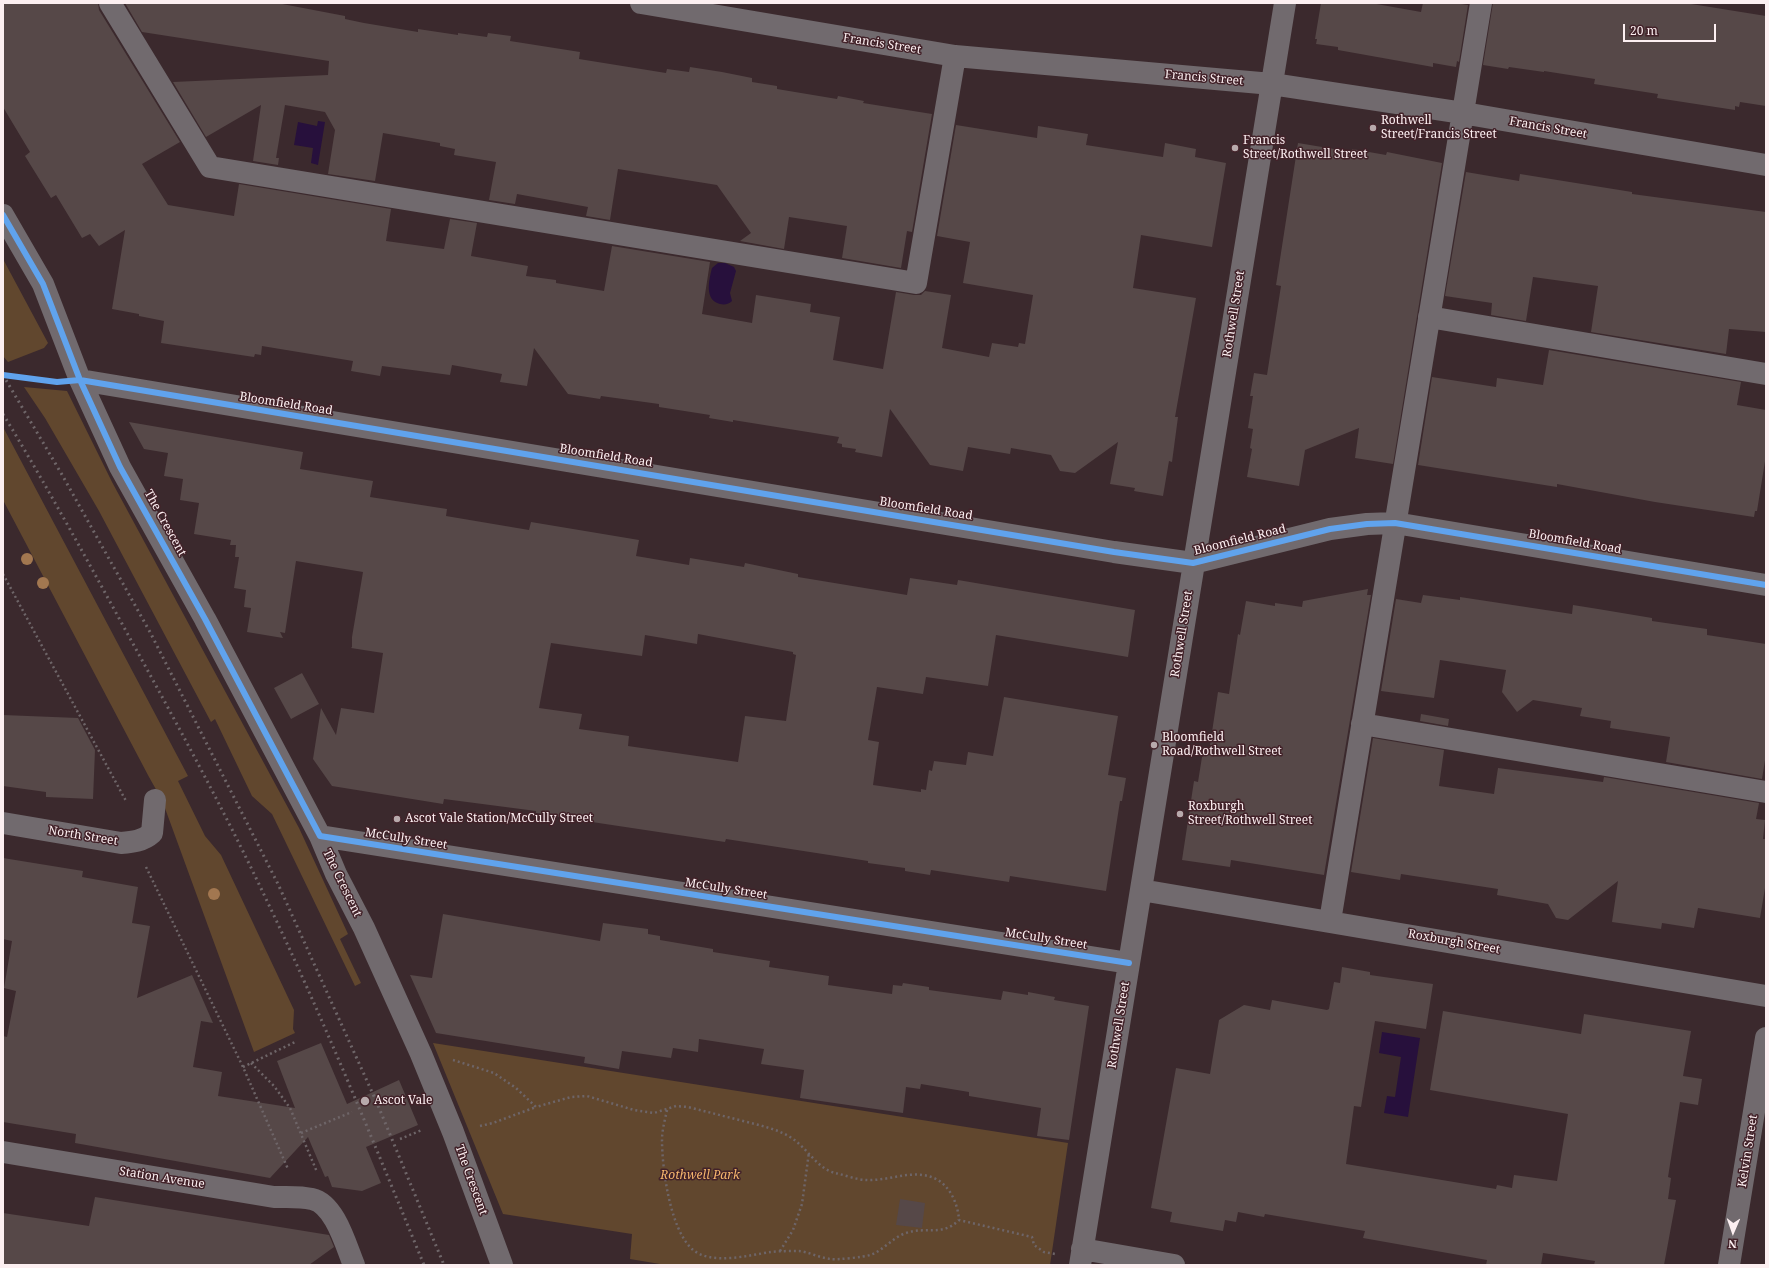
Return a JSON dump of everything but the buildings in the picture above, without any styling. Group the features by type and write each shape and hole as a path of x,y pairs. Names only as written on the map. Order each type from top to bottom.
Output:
{"street":[{"path":"110,3 210,167 916,283 955,56"},
{"name":"Francis Street","path":"641,3 955,56 1272,84 1463,113 1766,164"},
{"name":"Rothwell Street","path":"1081,1257 1285,3"},
{"path":"1330,921 1481,3"},
{"name":"The Crescent","path":"3,215 43,284 80,380 120,467 206,619 320,836 336,874 364,928 421,1054 453,1132 502,1265"},
{"path":"1429,317 1766,374"},
{"name":"Bloomfield Road","path":"80,380 1114,552 1193,563 1330,529 1367,524 1395,523 1766,585"},
{"path":"1362,724 1766,792"},
{"name":"North Street","path":"3,823 121,843 135,841 146,839 152,833 156,800"},
{"name":"McCully Street","path":"320,836 1129,963"},
{"name":"Roxburgh Street","path":"1141,890 1766,996"},
{"name":"Kelvin Street","path":"1729,1265 1766,1038"},
{"name":"Station Avenue","path":"3,1152 274,1197 312,1199 320,1203 333,1216 354,1265"},
{"path":"1081,1257 1174,1265"}],"path":[{"path":"3,574 127,802"},
{"path":"135,841 243,1067 289,1171"},
{"path":"243,1067 295,1042"},
{"path":"421,1054 448,1058 494,1074 516,1088 536,1107"},
{"path":"251,1063 274,1086 290,1108 319,1177"},
{"path":"453,1132 493,1123 536,1107 571,1097 587,1096 634,1110 654,1113 676,1106 688,1107 775,1130 791,1137 809,1152 820,1165 832,1172 866,1180 881,1180 899,1175 920,1174 935,1178 946,1184 953,1198 960,1220"},
{"path":"667,1110 662,1139 664,1179 672,1210 683,1236 692,1249 702,1255 723,1258 800,1251 831,1259 870,1255 906,1233 941,1230 952,1227 960,1220"},
{"path":"301,1133 352,1112"},
{"path":"400,1139 423,1130"},
{"path":"780,1252 793,1230 802,1204 809,1152"},
{"path":"960,1220 1032,1237 1034,1246 1044,1252 1056,1254"}],"green space":[{"path":"3,259 48,343 44,348 8,362 3,356"},
{"path":"24,387 67,391 112,482 299,828 348,934 340,939 361,983 355,986 272,814 252,796 215,719 211,722 99,511 45,418"},
{"path":"3,427 188,776 178,781 205,836 221,855 294,1010 293,1029 295,1033 254,1052 162,800 3,500"},
{"name":"Rothwell Park","path":"433,1043 1068,1143 1050,1265 666,1265 630,1259 632,1234 503,1214"}],"shaded area":[{"path":"318,121 325,122 318,165 311,163 313,148 294,145 298,122 317,126"},
{"path":"718,263 725,263 734,267 736,271 730,293 732,301 727,304 715,302 710,294 709,284 712,268"},
{"path":"1382,1032 1420,1038 1408,1117 1384,1113 1387,1096 1395,1097 1401,1057 1379,1053"}],"railway":[{"path":"3,375 61,473 150,632 278,884 377,1103 444,1265"},
{"path":"3,414 104,591 187,744 252,869 329,1036 424,1265"}],"cycle path":[{"path":"3,215 43,284 80,380 120,467 205,619 320,836 1129,963"},
{"path":"3,375 57,382 80,380 1114,552 1193,563 1330,529 1367,524 1395,523 1766,585"}],"place":[{"name":"Rothwell Street/Francis Street","path":"1373,128"},
{"name":"Francis Street/Rothwell Street","path":"1235,148"},
{"name":"Bloomfield Road/Rothwell Street","path":"1154,745"},
{"name":"Roxburgh Street/Rothwell Street","path":"1180,814"},
{"name":"Ascot Vale Station/McCully Street","path":"397,819"},
{"name":"Ascot Vale","path":"365,1101"}]}
